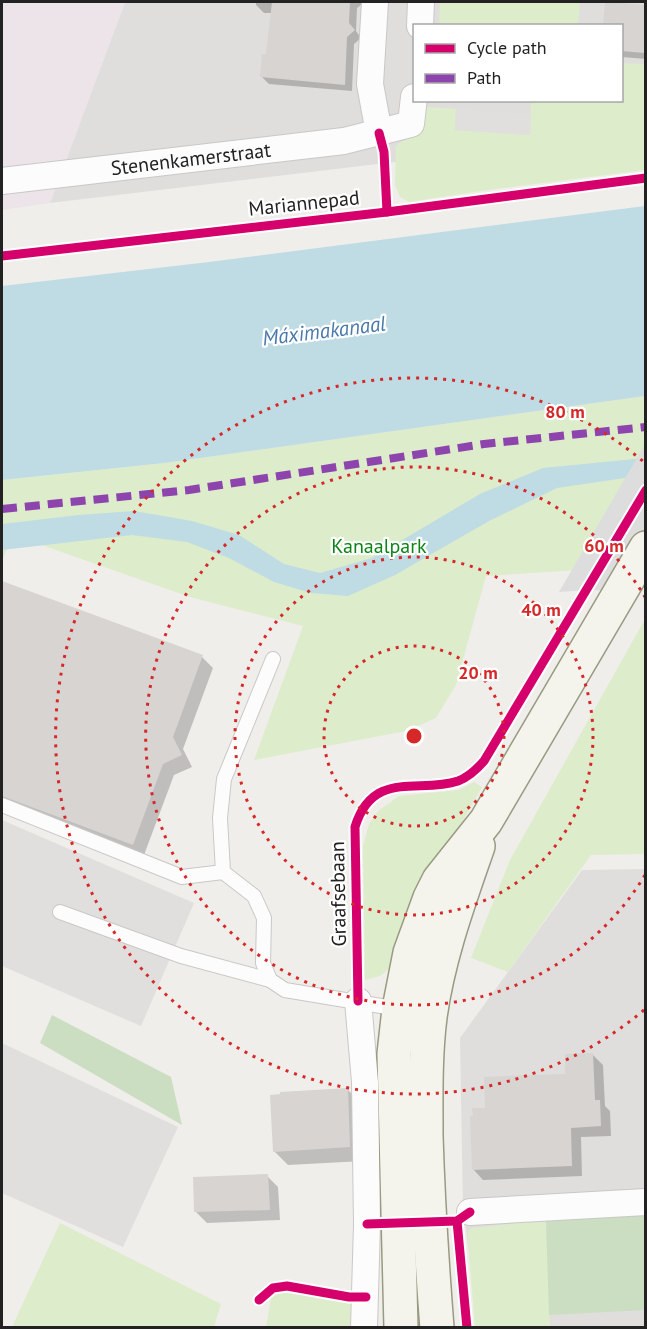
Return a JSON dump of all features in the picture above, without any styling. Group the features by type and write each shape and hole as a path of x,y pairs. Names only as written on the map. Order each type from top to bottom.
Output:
{"main road":[{"path":"437,1328 428,1194 426,1051 415,1012 410,952 439,880 486,821 645,549"},
{"path":"401,1328 394,1075 415,1012"}],"street":[{"path":"375,2 370,84 379,133 411,124 413,102"},
{"path":"420,24 422,2"},
{"name":"Stenenkamerstraat","path":"2,181 344,141 379,133"},
{"path":"358,1001 365,1094 367,1224 364,1328"},
{"path":"470,1212 645,1202"}],"lane":[{"path":"223,872 220,818 224,779 273,659"},
{"path":"2,805 182,877 223,872 254,896 264,918 263,963 270,980"},
{"path":"60,912 181,956 270,980 285,990 415,1012"}],"shaded area":[{"path":"2,2 125,2 50,203 2,210"},
{"path":"125,2 645,2 645,109 478,152 50,203"},
{"path":"456,109 531,114 530,135 455,130"},
{"path":"2,820 194,903 141,1026 2,966"},
{"path":"645,869 645,1327 479,1327 463,1208 460,1038 582,870"},
{"path":"2,1043 178,1127 123,1247 2,1193"}],"green space":[{"path":"440,2 580,2 578,24 439,24"},
{"path":"623,63 645,64 645,170 409,202 400,197 395,185 396,146 416,130 427,107 456,109 455,130 530,135 531,102 623,102"},
{"name":"Kanaalpark","path":"645,396 645,566 486,576 456,685 436,718 406,731 254,760 303,626 190,597 13,535 2,561 2,480 164,463"},
{"path":"645,619 645,854 591,855 508,972 471,958 510,860"},
{"path":"474,782 482,787 418,901 394,965 380,976 365,980 363,846 369,824 378,811 399,796 459,790"},
{"path":"52,1015 171,1077 182,1125 40,1043"},
{"path":"645,1213 645,1310 549,1315 546,1220"},
{"path":"546,1220 550,1327 475,1327 467,1231 472,1228"},
{"path":"60,1223 221,1304 214,1327 12,1327"},
{"path":"282,1291 351,1304 350,1327 266,1327 271,1298"}],"water":[{"name":"Máximakanaal","path":"645,206 645,396 164,463 2,480 2,286"},
{"path":"645,458 645,475 557,488 489,521 395,575 348,596 311,593 274,582 229,558 187,542 132,535 2,550 2,524 134,511 192,521 239,535 284,564 320,573 372,558 480,494 543,468"}],"pier":[{"path":"645,444 645,583 621,591 559,592"}],"building":[{"path":"272,2 350,2 349,23 355,30 347,37 345,85 260,77 262,54 266,54"},
{"path":"605,2 645,5 645,53 623,51 623,24 603,24"},
{"path":"2,581 203,655 173,737 182,755 163,764 133,845 2,796"},
{"path":"593,1053 595,1100 600,1100 601,1126 571,1128 572,1166 472,1170 470,1116 473,1116 472,1108 485,1108 484,1077 565,1074 565,1054"},
{"path":"348,1088 350,1147 273,1152 270,1095 280,1094 280,1092"},
{"path":"268,1174 270,1210 194,1212 193,1177"}],"marked path":[{"path":"2,509 189,490 484,444 646,427"}],"cycle path":[{"path":"379,133 384,152 387,212"},
{"name":"Mariannepad","path":"2,256 387,212 646,178"},
{"name":"Graafsebaan","path":"358,1001 355,827 363,809 373,797 385,790 458,781 484,761 646,490"},
{"path":"367,1224 457,1221 470,1212"},
{"path":"457,1221 467,1328"},
{"path":"259,1300 273,1288 287,1286 349,1297 366,1297"}]}
